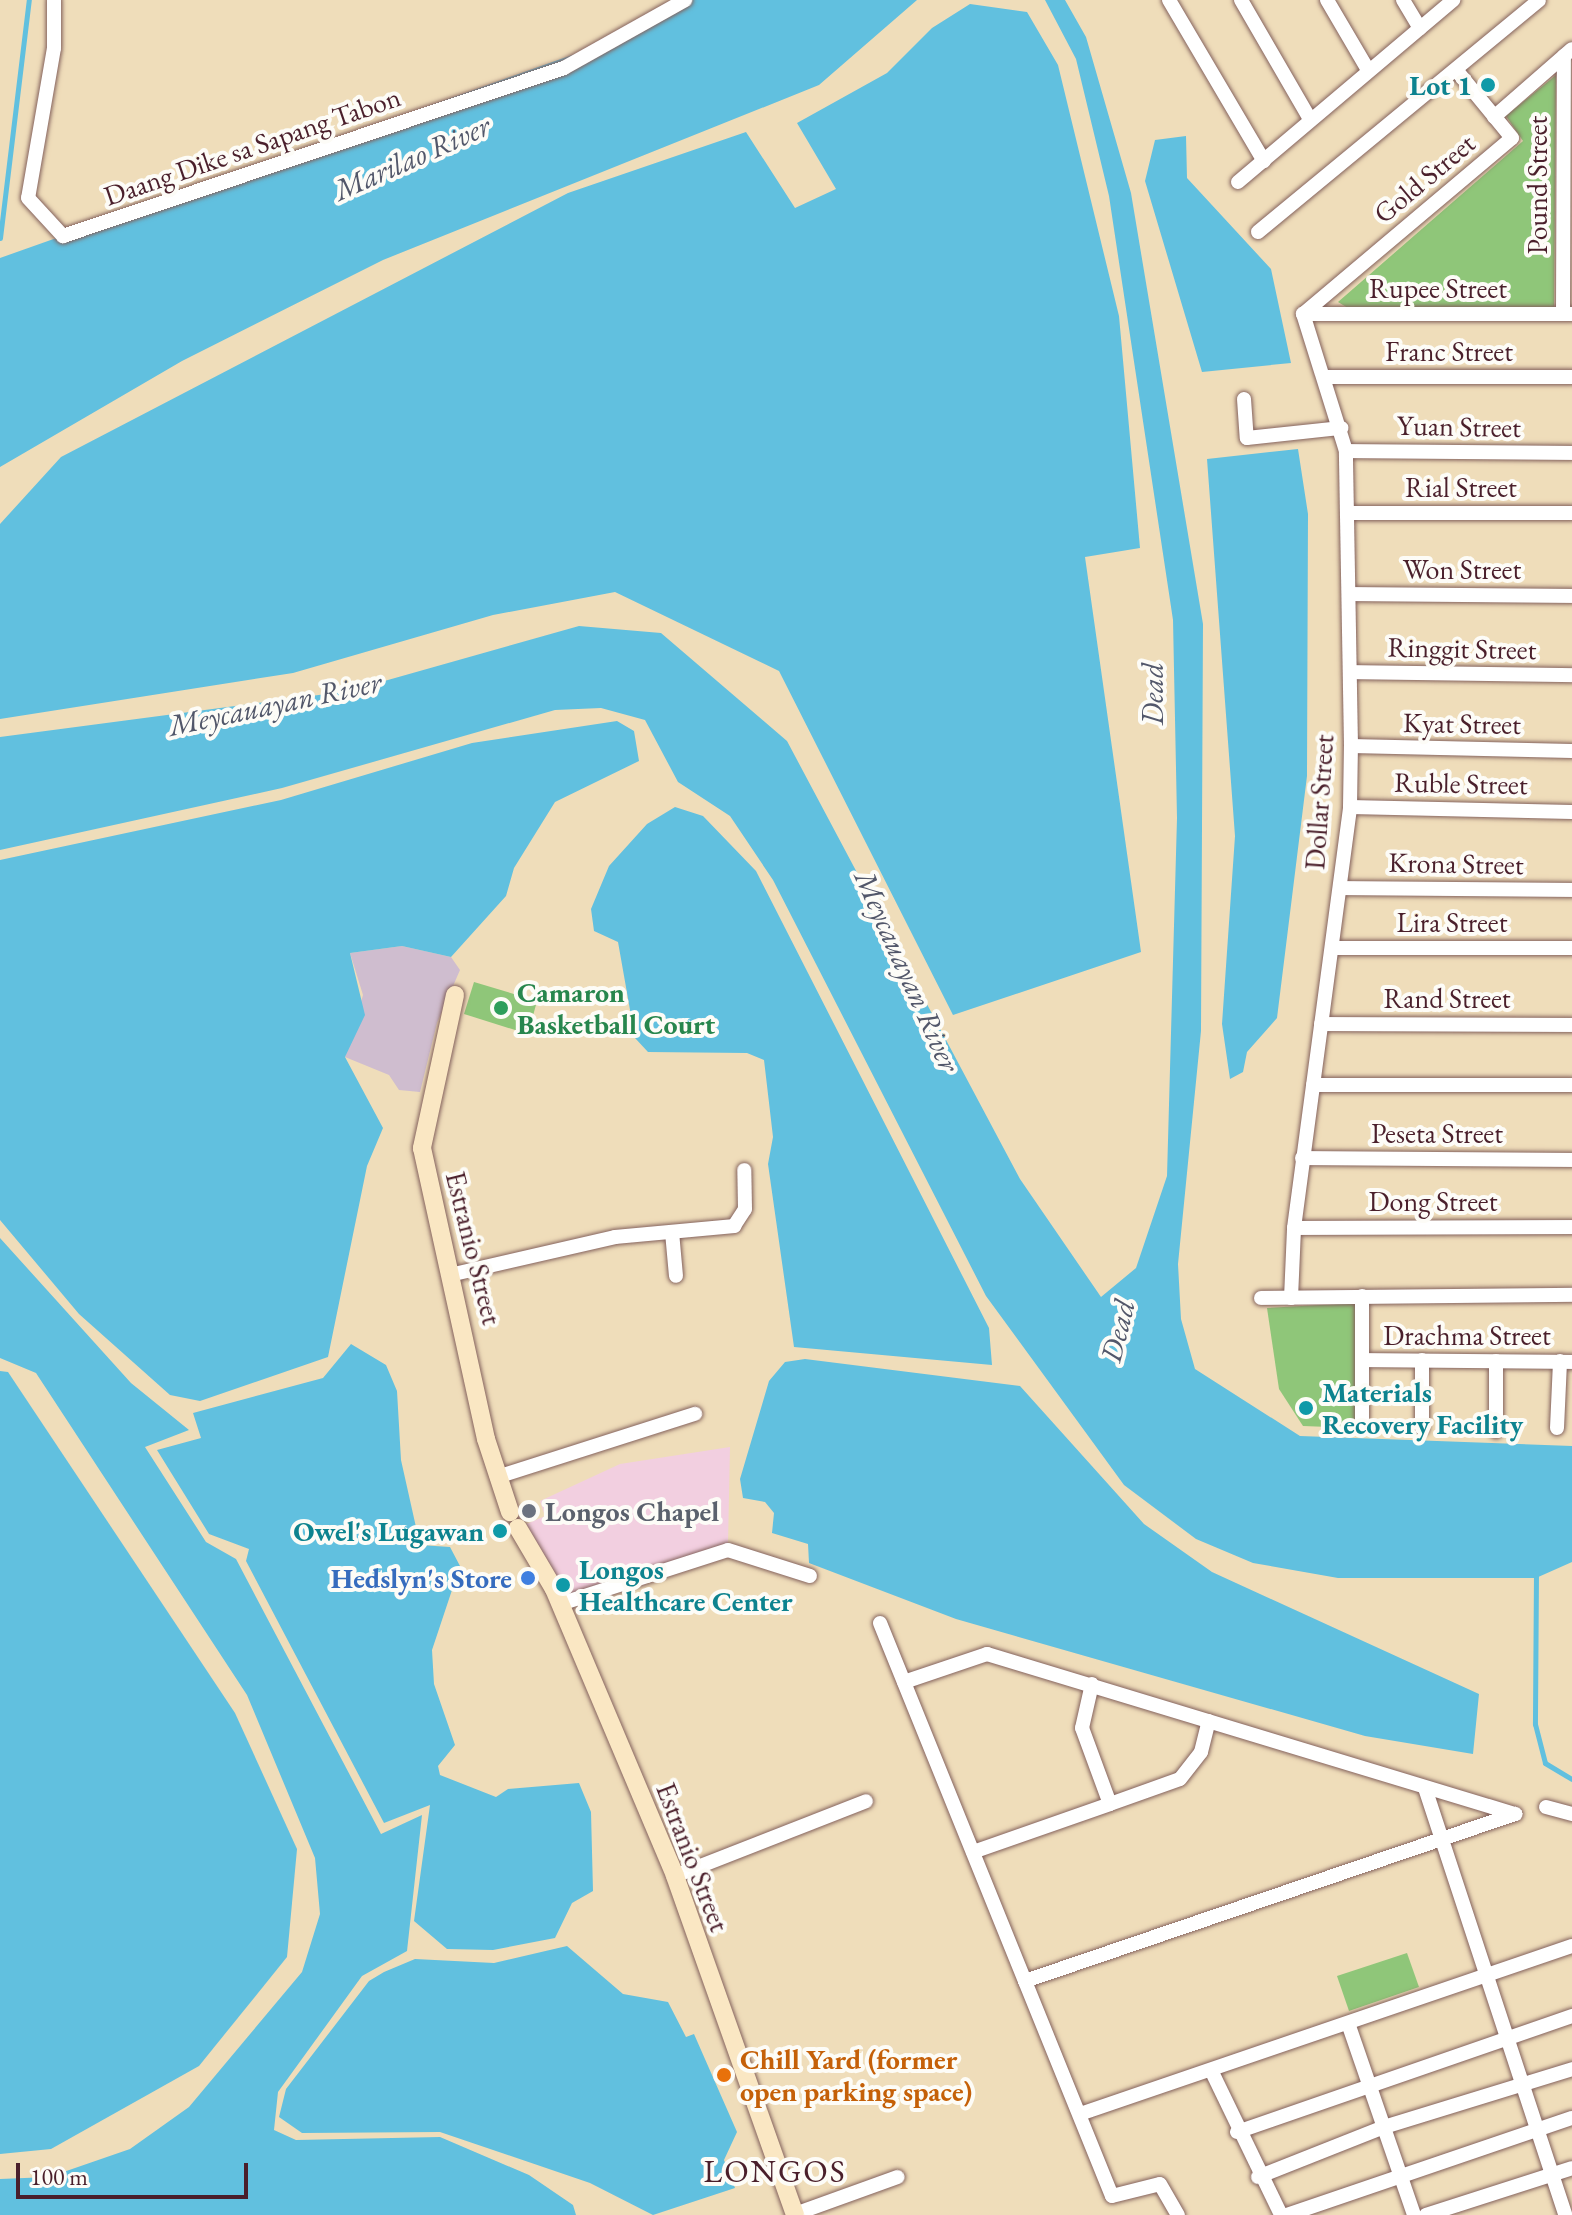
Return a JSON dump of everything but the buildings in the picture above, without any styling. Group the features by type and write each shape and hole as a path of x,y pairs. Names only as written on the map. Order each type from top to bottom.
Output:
{"street":[{"name":"Daang Dike sa Sapang Tabon","path":"54,0 54,48 28,198 63,236 564,68 685,0"},
{"path":"1169,0 1264,161"},
{"path":"1241,0 1310,119"},
{"path":"1327,0 1368,70"},
{"path":"1403,0 1420,28"},
{"path":"1238,182 1453,0"},
{"path":"1258,232 1457,71 1539,0"},
{"path":"1494,117 1568,53"},
{"name":"Pound Street","path":"1567,314 1568,53"},
{"name":"Gold Street","path":"1303,314 1512,138 1457,71"},
{"name":"Rupee Street","path":"1303,314 1567,314"},
{"name":"Dollar Street","path":"1291,1298 1294,1228 1302,1158 1350,807 1351,746 1352,594 1346,451 1303,314"},
{"name":"Franc Street","path":"1325,377 1572,377"},
{"path":"1244,399 1247,438 1341,428"},
{"name":"Yuan Street","path":"1346,451 1572,453"},
{"name":"Rial Street","path":"1350,513 1572,513"},
{"name":"Won Street","path":"1352,594 1572,596"},
{"name":"Ringgit Street","path":"1351,672 1572,675"},
{"name":"Kyat Street","path":"1351,746 1572,751"},
{"name":"Ruble Street","path":"1350,807 1572,812"},
{"name":"Krona Street","path":"1340,888 1572,890"},
{"name":"Lira Street","path":"1333,948 1572,948"},
{"name":"Estranio Street","path":"455,995 422,1148 454,1274 497,1477 514,1520 560,1604 675,1876 795,2214"},
{"name":"Rand Street","path":"1321,1024 1572,1025"},
{"path":"1313,1085 1572,1085"},
{"name":"Peseta Street","path":"1302,1158 1572,1160"},
{"path":"454,1274 672,1232 740,1223 744,1170"},
{"name":"Dong Street","path":"1294,1228 1572,1227"},
{"path":"672,1232 676,1276"},
{"path":"1261,1298 1572,1295"},
{"path":"1362,1296 1362,1420"},
{"name":"Drachma Street","path":"1362,1360 1566,1362"},
{"path":"1422,1360 1422,1428"},
{"path":"1496,1361 1496,1431"},
{"path":"1557,1428 1566,1362"},
{"path":"497,1477 695,1414"},
{"path":"560,1604 728,1550 810,1576"},
{"path":"880,1623 1112,2196 1160,2184 1178,2215"},
{"path":"904,1682 987,1654 1515,1814 1025,1981"},
{"path":"1092,1684 1082,1728 1110,1804"},
{"path":"973,1852 1180,1779 1201,1752 1209,1721"},
{"path":"1425,1788 1568,2214"},
{"path":"675,1876 866,1801"},
{"path":"1546,1807 1572,1814"},
{"path":"1080,2114 1349,2026 1572,1946"},
{"path":"1237,2132 1506,2035 1572,2016"},
{"path":"1349,2026 1414,2215"},
{"path":"1258,2177 1384,2127 1572,2069"},
{"path":"1212,2072 1258,2177 1284,2215 1399,2172 1572,2118"},
{"path":"1426,2215 1572,2168"},
{"path":"795,2214 898,2177"}],"shaded area":[{"path":"402,946 451,957 460,970 437,1023 420,1092 399,1090 389,1075 345,1057 363,995 350,953"},
{"path":"730,1447 728,1545 564,1601 522,1526 545,1516 540,1501 620,1464"}],"green space":[{"path":"1556,75 1554,307 1348,308 1338,302 1523,141 1506,116"},
{"name":"Camaron Basketball Court","path":"474,982 537,1001 528,1034 464,1014"},
{"path":"1356,1303 1355,1428 1303,1426 1279,1389 1267,1308"},
{"path":"1407,1953 1419,1987 1349,2011 1337,1976"}],"water":[{"name":"Marilao River","path":"685,0 917,0 819,85 383,260 182,361 0,467 0,258 623,37"},
{"path":"1045,0 1065,0 1086,37 1131,193 1203,624 1201,1031 1178,1264 1181,1319 1195,1369 1300,1436 1572,1446 1572,1562 1536,1578 1338,1578 1253,1563 1196,1539 1124,1485 986,1296 773,880 730,816 678,782 645,720 601,708 555,710 282,788 0,850 0,737 349,691 579,626 661,633 787,741 1020,1179 1101,1297 1136,1268 1167,1176 1177,818 1173,620 1109,196 1076,59"},
{"path":"970,4 1027,12 1058,65 1119,316 1140,548 1085,557 1141,952 953,1015 779,671 615,592 493,615 293,673 0,719 0,524 61,457 568,193 746,132 795,208 836,189 797,123 887,73 932,28"},
{"path":"1186,136 1187,178 1271,269 1291,363 1202,372 1145,181 1155,140"},
{"path":"1298,449 1308,514 1307,776 1277,1018 1247,1052 1243,1072 1230,1079 1222,1024 1235,836 1207,459"},
{"path":"617,721 634,731 639,761 555,802 514,868 506,896 451,957 402,946 350,953 365,1015 345,1057 383,1128 367,1166 328,1357 200,1401 170,1395 79,1314 0,1220 0,860 281,800 472,743"},
{"path":"675,807 703,816 756,871 989,1328 992,1365 794,1347 768,1164 773,1137 764,1060 747,1053 648,1052 635,1038 618,942 594,931 591,909 609,866 647,824"},
{"path":"0,1238 131,1383 189,1430 145,1447 206,1542 236,1559 381,1834 422,1815 407,1951 362,1976 278,2092 274,2130 296,2140 440,2137 529,2175 573,2205 576,2215 0,2215 0,2179 49,2177 130,2149 189,2107 302,1972 320,1914 315,1858 247,1695 36,1373 0,1358"},
{"path":"351,1344 386,1365 397,1391 401,1460 420,1545 450,1547 460,1566 432,1650 434,1684 455,1745 438,1766 440,1775 496,1797 508,1789 579,1783 591,1812 593,1891 572,1903 555,1938 493,1950 447,1949 414,1921 430,1805 384,1823 246,1561 249,1549 209,1534 157,1450 201,1438 193,1413 323,1378"},
{"path":"805,1359 1020,1386 1144,1524 1212,1572 1479,1694 1473,1754 1365,1736 956,1619 809,1563 808,1544 772,1533 774,1513 765,1502 743,1498 740,1479 769,1381 785,1362"},
{"path":"0,1371 8,1372 235,1713 297,1849 287,1957 199,2066 51,2149 0,2154"},
{"path":"567,1946 623,1994 668,2002 686,2037 694,2034 737,2132 724,2160 735,2188 653,2215 590,2183 440,2132 302,2133 279,2117 286,2089 369,1981 384,1972 415,1959 494,1963"}],"waterway":[{"path":"0,238 29,0"},
{"path":"1536,1572 1535,1724 1545,1763 1572,1779"}],"place":[{"name":"Lot 1","path":"1488,85"},
{"name":"Camaron Basketball Court","path":"501,1008"},
{"name":"Materials Recovery Facility","path":"1306,1408"},
{"name":"Longos Chapel","path":"529,1511"},
{"name":"Owel's Lugawan","path":"500,1531"},
{"name":"Hedslyn's Store","path":"528,1578"},
{"name":"Longos Healthcare Center","path":"563,1585"},
{"name":"Chill Yard (former open parking space)","path":"724,2075"}],"district":[{"name":"LONGOS","path":"775,2171"}],"water label":[{"name":"Dead","path":"1153,694"},
{"name":"Meycauayan River","path":"275,704"},
{"name":"Meycauayan River","path":"907,971"},
{"name":"Dead","path":"1118,1331"}]}
